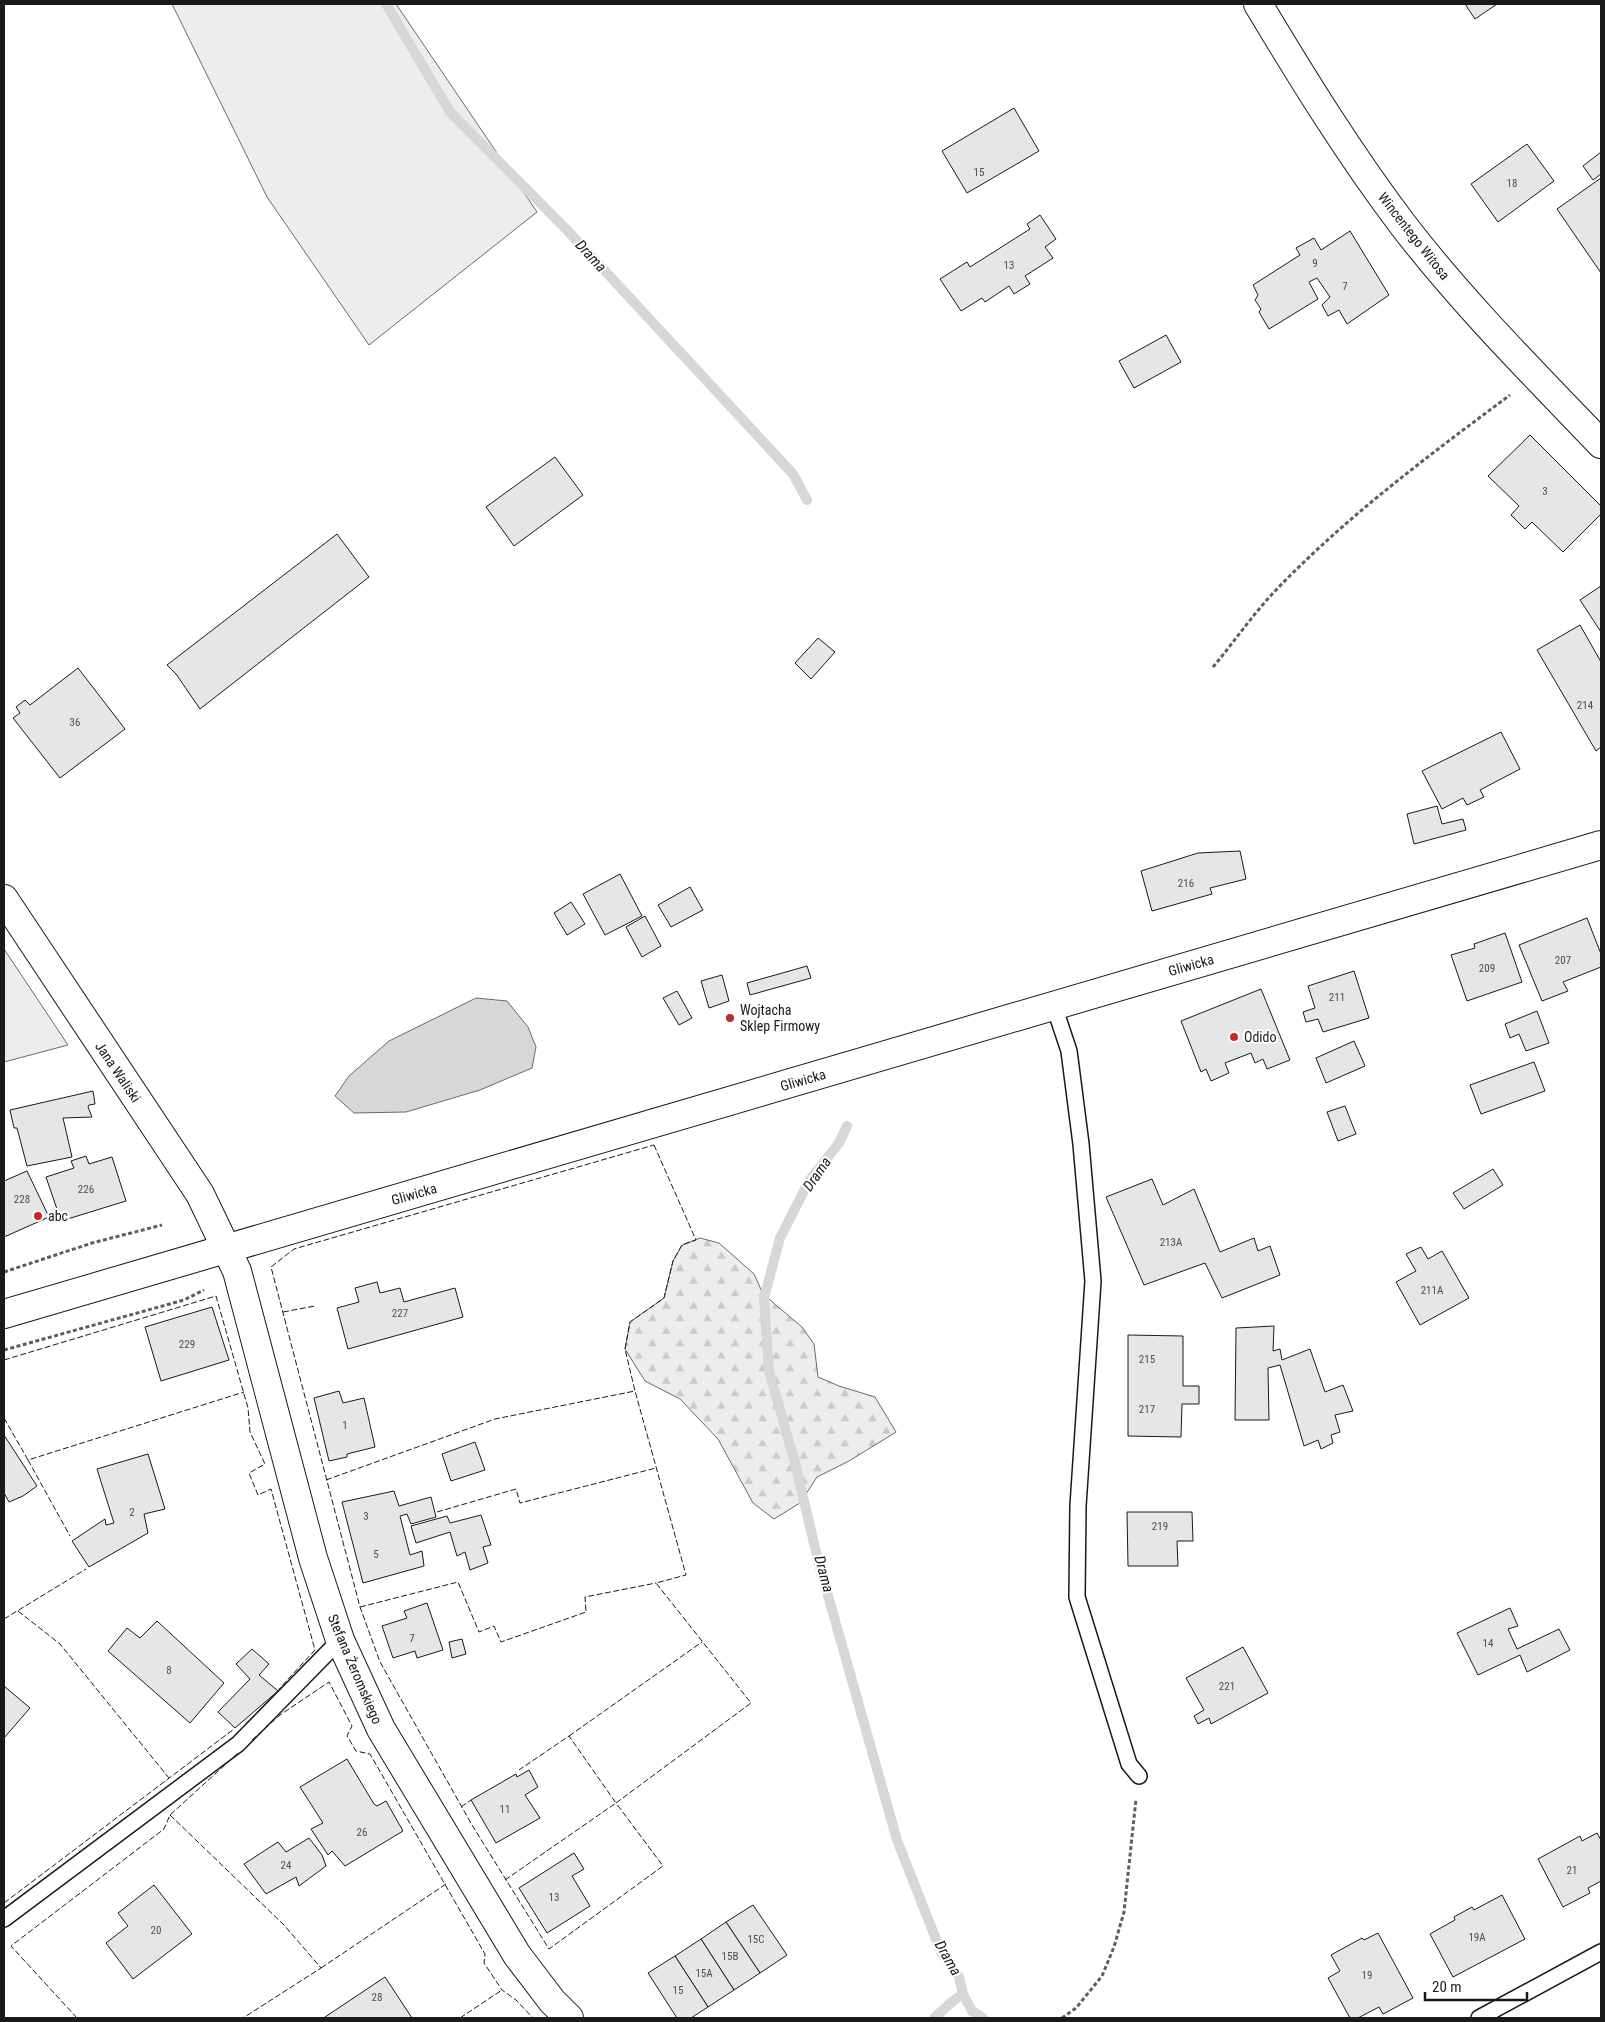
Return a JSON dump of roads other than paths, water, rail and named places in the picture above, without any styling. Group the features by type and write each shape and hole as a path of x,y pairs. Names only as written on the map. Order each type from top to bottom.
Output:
{"street":[{"name":"Wincentego Witosa","path":"1258,4 1349,149 1403,225 1467,302 1601,444"},
{"name":"Gliwicka","path":"4,1314 1601,845"},
{"name":"Jana Waliski","path":"4,899 200,1194 226,1249"},
{"name":"Stefana Żeromskiego","path":"226,1249 237,1271 313,1558 340,1640 381,1729 517,1955 552,2001 569,2018"}],"lane":[{"path":"1054,1006 1069,1051 1081,1144 1093,1281 1078,1506 1077,1597 1129,1764 1139,1776"},
{"path":"4,1919 238,1744 340,1640"},
{"path":"1479,2018 1601,1952"}],"waterway":[{"name":"Drama","path":"386,4 450,112 567,230 793,474 807,500"},
{"name":"Drama","path":"847,1126 839,1143 809,1181 780,1238 764,1298 769,1371 795,1463 818,1560 897,1840 941,1952 959,1977 963,1994 972,2011 983,2018"},
{"path":"934,2018 963,1994"}],"place":[{"name":"Wojtacha Sklep Firmowy","path":"730,1018"},
{"name":"Odido","path":"1234,1037"},
{"name":"abc","path":"38,1216"}]}
